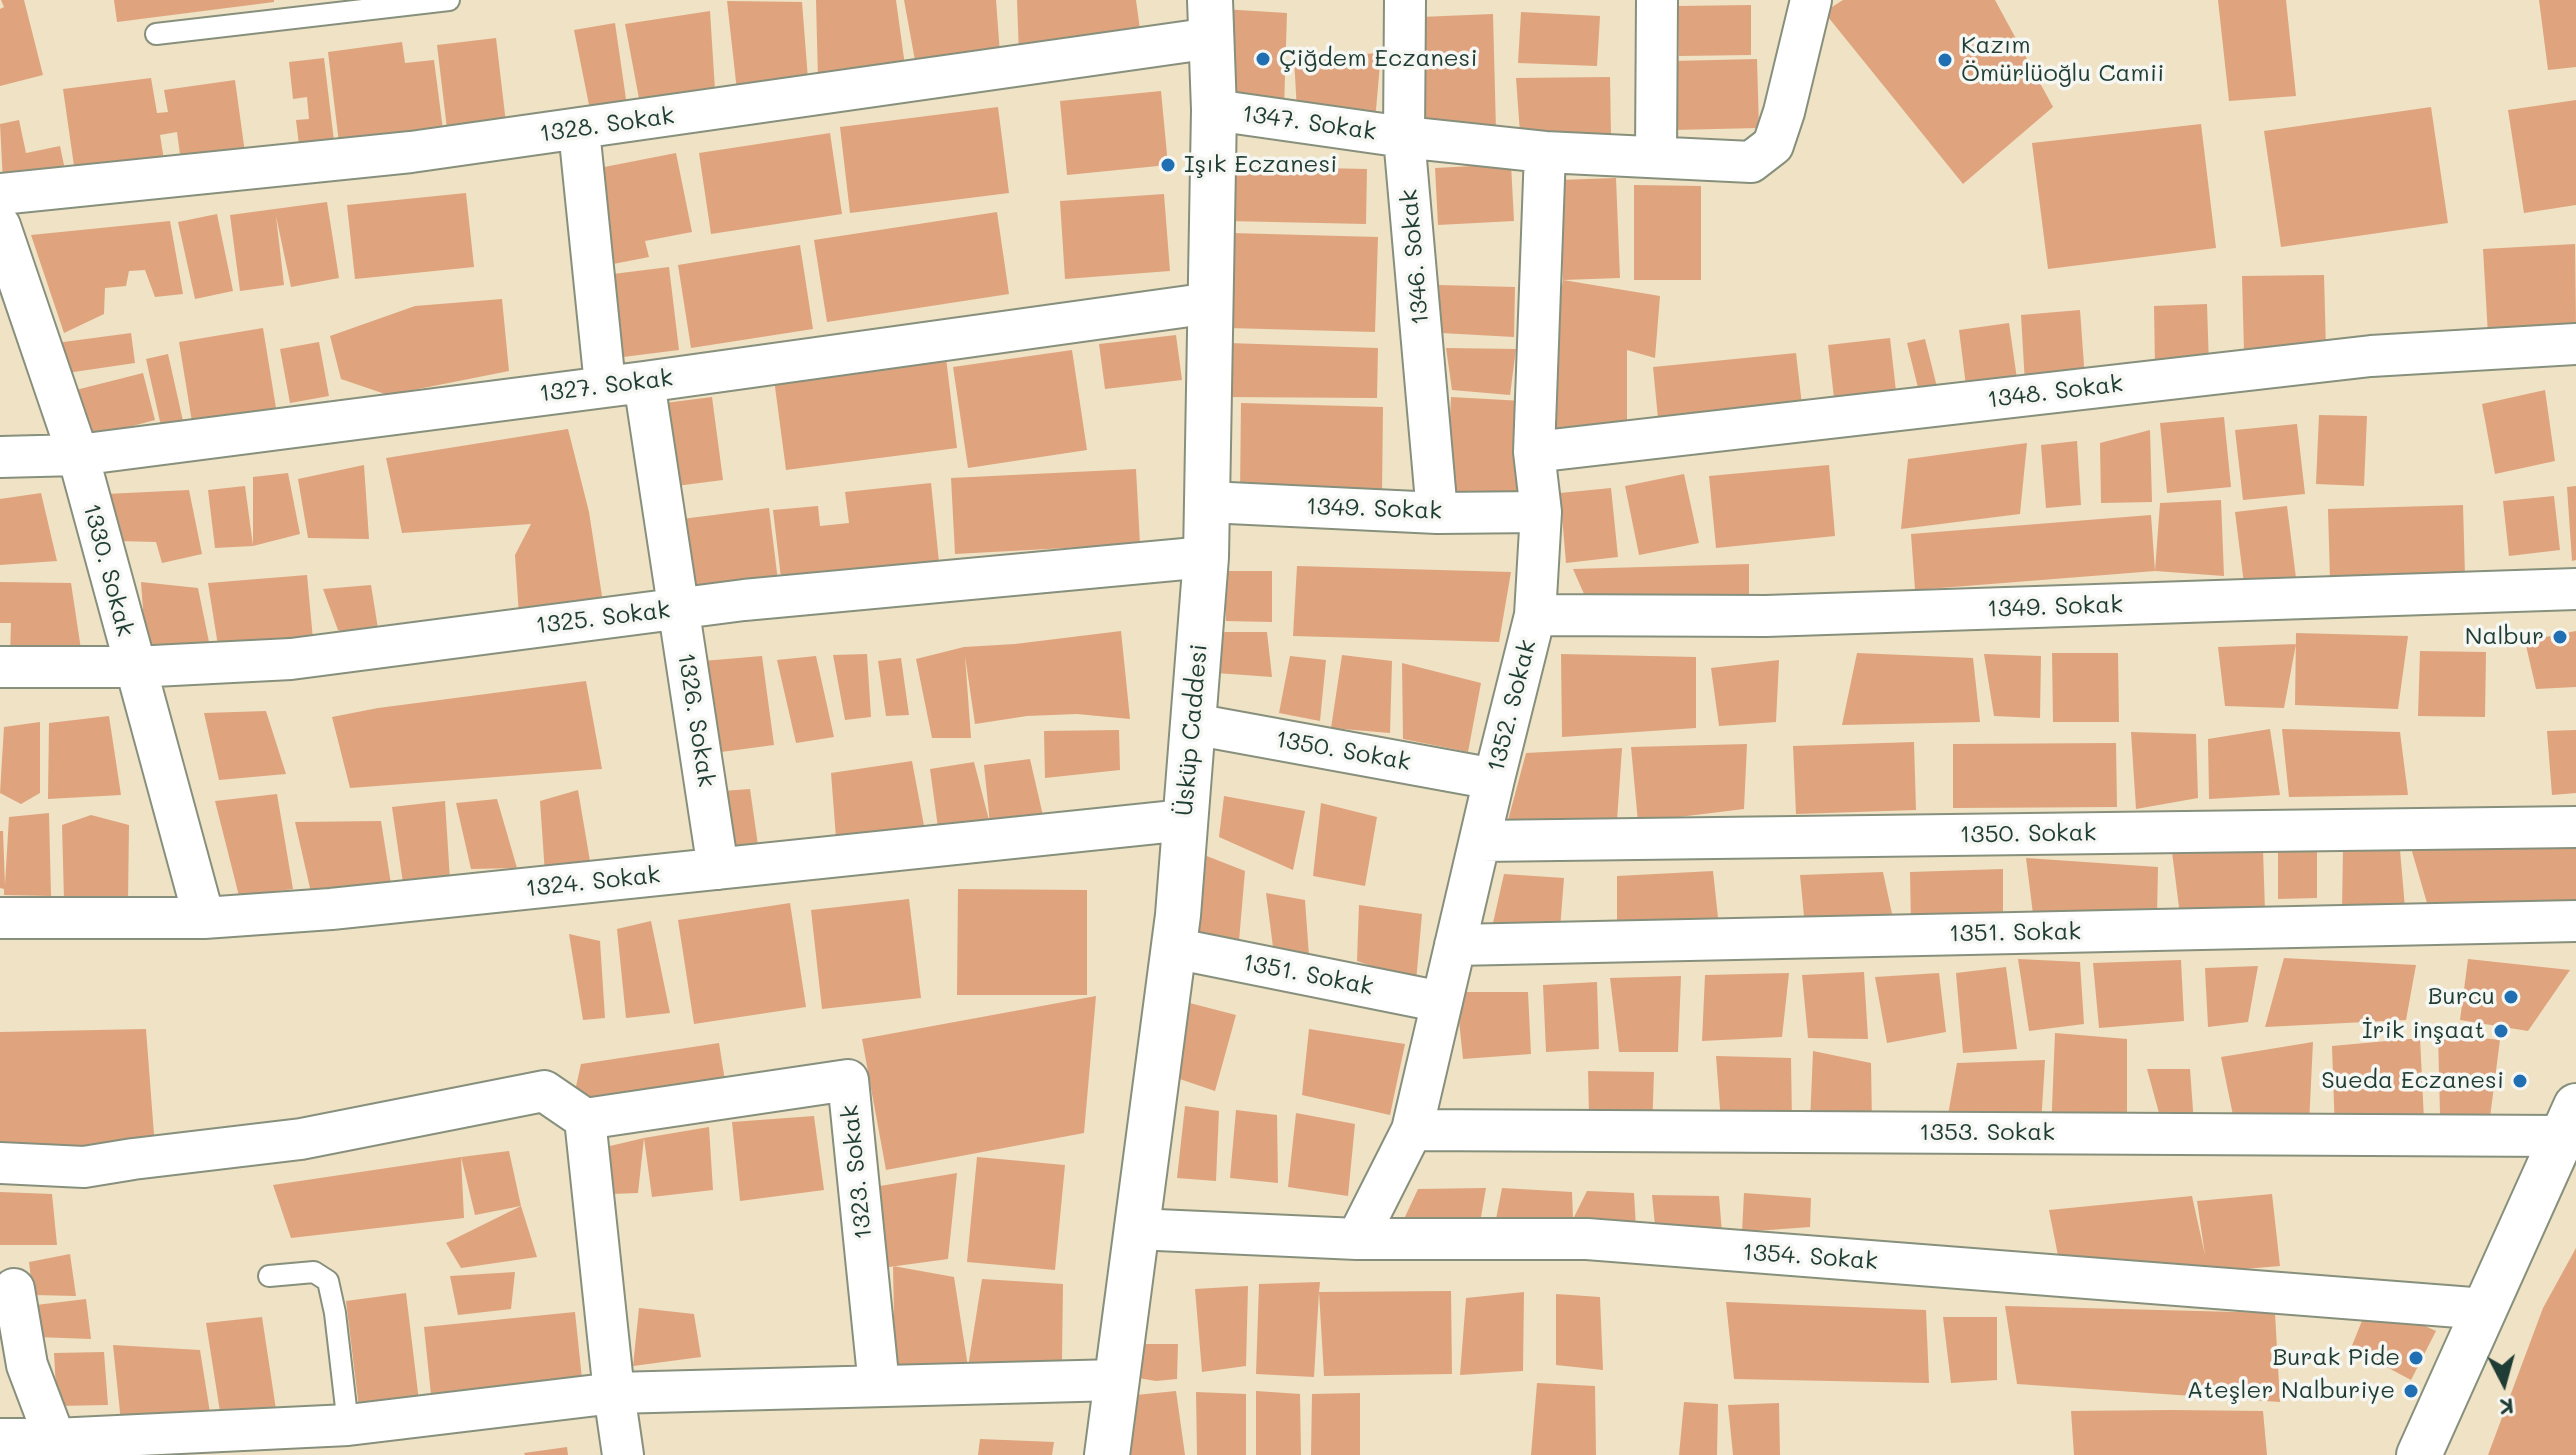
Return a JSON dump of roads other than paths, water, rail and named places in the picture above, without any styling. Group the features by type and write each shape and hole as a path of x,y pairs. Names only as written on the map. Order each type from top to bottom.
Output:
{"street":[{"name":"1346. Sokak","path":"1405,0 1404,137 1437,513"},
{"path":"1656,155 1657,0"},
{"name":"1347. Sokak","path":"1214,110 1404,137 1545,152 1751,162 1773,145 1811,0"},
{"name":"Üsküp Caddesi","path":"1107,1455 1173,948 1206,557 1214,110 1211,19"},
{"name":"1328. Sokak","path":"0,194 411,152 579,130 1211,19"},
{"path":"579,130 605,385"},
{"name":"1352. Sokak","path":"1357,1239 1412,1130 1535,615 1541,512 1534,452 1545,152"},
{"name":"1330. Sokak","path":"0,226 78,455 204,918"},
{"name":"1327. Sokak","path":"0,457 78,455 644,382 1211,303"},
{"name":"1348. Sokak","path":"1534,452 2371,356 2576,344"},
{"name":"1326. Sokak","path":"644,382 718,869"},
{"name":"1349. Sokak","path":"1208,502 1437,513 1541,512"},
{"name":"1325. Sokak","path":"0,667 134,667 291,659 770,598 1206,557"},
{"name":"1349. Sokak","path":"1535,615 1766,616 2576,589"},
{"name":"1350. Sokak","path":"1193,724 1494,779"},
{"name":"1324. Sokak","path":"0,918 204,918 331,909 1185,820"},
{"name":"1350. Sokak","path":"1481,841 2576,827"},
{"name":"1351. Sokak","path":"1455,945 2576,921"},
{"name":"1351. Sokak","path":"1173,948 1442,1002"},
{"name":"1323. Sokak","path":"585,1119 848,1080 879,1386"},
{"path":"0,1163 84,1167 301,1139 544,1091 585,1119 623,1455"},
{"path":"2419,1455 2569,1121"},
{"name":"1353. Sokak","path":"1412,1130 2569,1121"},
{"name":"1354. Sokak","path":"1135,1229 1357,1239 1587,1239 2485,1309"},
{"path":"14,1289 27,1365 56,1447"},
{"path":"0,1439 56,1447 348,1425 614,1393 1117,1380"}],"lane":[{"path":"156,34 449,0"},
{"path":"269,1276 314,1272 328,1281 335,1313 348,1425"}],"place":[{"name":"Çiğdem Eczanesi","path":"1263,59"},
{"name":"Kazım Ömürlüoğlu Camii","path":"1945,60"},
{"name":"Işık Eczanesi","path":"1168,165"},
{"name":"Nalbur","path":"2560,637"},
{"name":"Burcu","path":"2511,997"},
{"name":"İrik inşaat","path":"2501,1031"},
{"name":"Sueda Eczanesi","path":"2520,1081"},
{"name":"Burak Pide","path":"2416,1358"},
{"name":"Ateşler Nalburiye","path":"2411,1391"}]}
